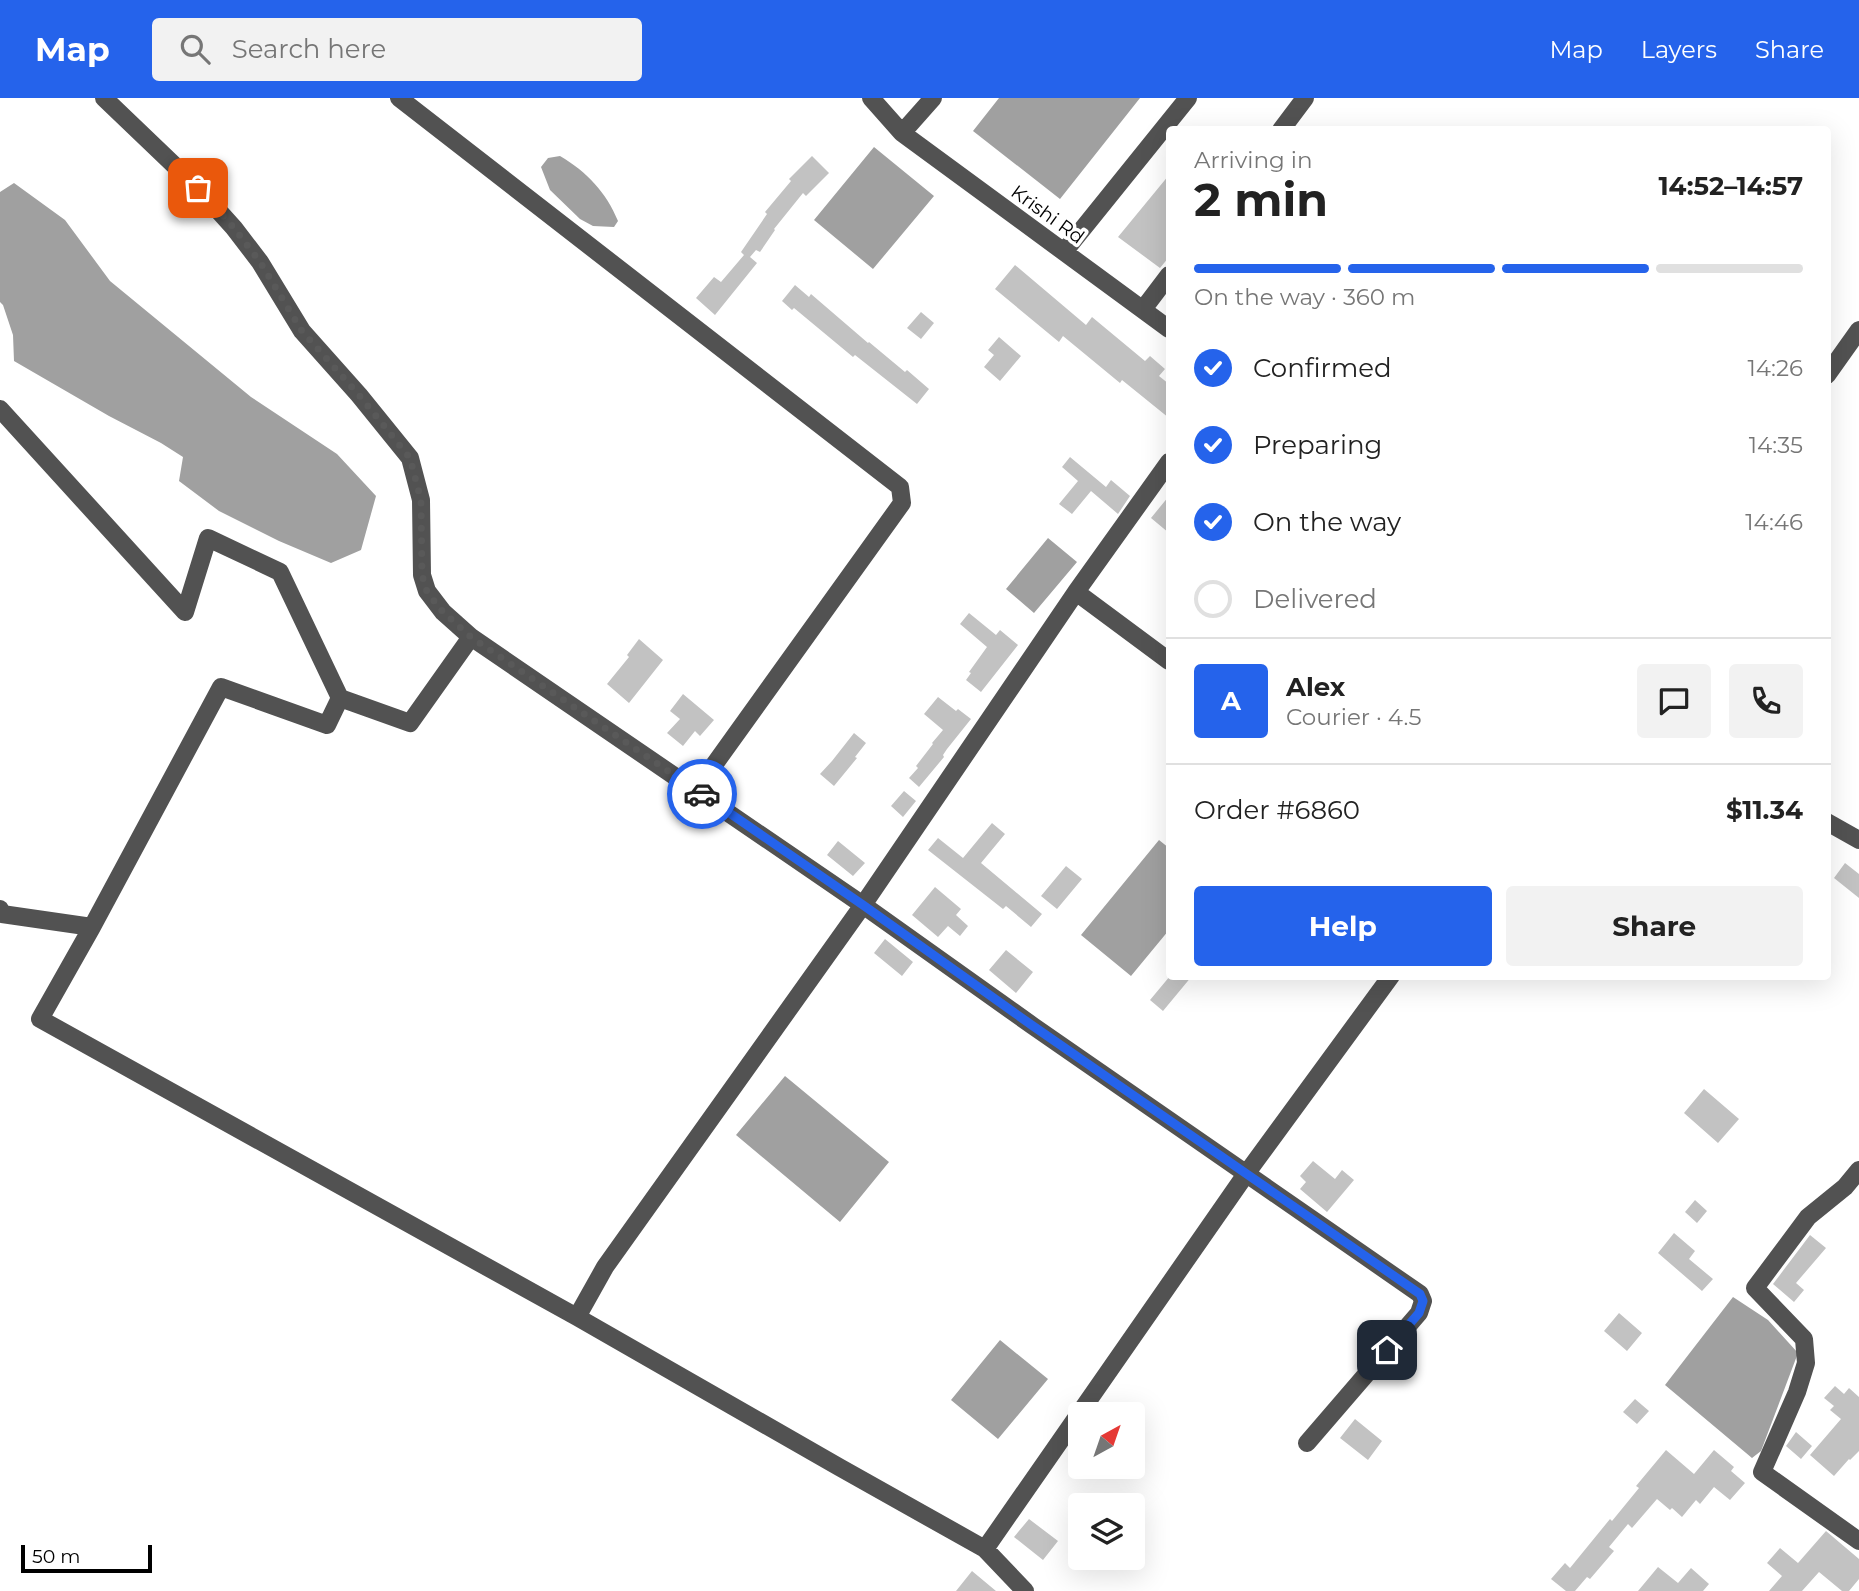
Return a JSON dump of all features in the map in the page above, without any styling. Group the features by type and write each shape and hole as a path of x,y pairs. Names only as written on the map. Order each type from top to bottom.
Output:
{"street":[{"path":"104,98 198,188 234,228 260,262 302,331 410,458 421,500 422,575 427,592 443,612 471,637 863,905 1044,1034 1420,1294 1423,1301 1419,1313 1307,1443"},
{"path":"399,98 900,487 902,503 696,790"},
{"name":"Krishi Rd","path":"872,98 902,133 1166,327"},
{"path":"902,133 933,98"},
{"path":"1064,252 1188,98"},
{"path":"1284,126 1305,98"},
{"path":"1144,309 1166,279"},
{"path":"1831,369 1859,330"},
{"path":"0,409 185,612 208,538 280,572 340,698 410,723 471,637"},
{"path":"577,1317 605,1267 863,905 1076,592 1166,466"},
{"path":"1076,592 1166,659"},
{"path":"340,698 327,725 222,687 40,1019 577,1317 985,1549 1025,1591"},
{"path":"1831,824 1859,840"},
{"path":"1,915 92,927"},
{"path":"985,1549 1246,1174 1388,980"},
{"path":"1859,1170 1845,1187 1808,1217 1755,1288 1804,1339 1806,1363 1797,1392 1762,1472 1859,1541"}],"shaded area":[{"path":"999,98 1140,98 1060,199 973,131"},
{"path":"874,147 934,196 873,269 814,220"},
{"path":"560,156 587,176 601,192 618,221 614,227 593,226 580,219 550,190 541,167 548,158"},
{"path":"14,183 65,220 110,281 251,397 337,454 376,496 361,550 331,563 219,511 179,481 183,457 14,361 13,335 0,302 0,192"},
{"path":"1048,538 1077,562 1034,613 1006,589"},
{"path":"1159,840 1166,846 1166,934 1131,976 1081,935"},
{"path":"785,1076 889,1162 840,1222 736,1135"},
{"path":"1733,1297 1768,1320 1798,1353 1761,1451 1752,1458 1665,1385"},
{"path":"1000,1340 1048,1379 998,1439 951,1400"}],"building":[{"path":"812,156 829,173 806,196 803,193 774,229 760,252 756,250 750,257 757,263 715,315 696,298 714,277 721,282 744,255 741,252 767,214 765,212 791,181 789,179"},
{"path":"1166,179 1166,261 1160,268 1118,237"},
{"path":"1015,265 1086,325 1092,317 1145,361 1150,356 1165,369 1159,376 1166,382 1166,416 1122,380 1120,383 1063,336 1059,342 995,289"},
{"path":"795,285 809,297 811,294 868,343 929,389 917,404 782,301"},
{"path":"921,312 934,323 921,339 907,328"},
{"path":"999,337 1021,356 1000,381 984,367 994,355 988,350"},
{"path":"1070,457 1106,487 1111,480 1130,496 1118,514 1091,491 1072,514 1059,504 1078,481 1062,467"},
{"path":"1166,500 1166,530 1151,518"},
{"path":"969,613 996,635 1000,630 1018,645 981,692 966,680 987,647 960,624"},
{"path":"639,639 663,660 629,703 607,684 629,657 627,655"},
{"path":"683,694 714,720 700,736 695,731 683,746 667,733 680,719 670,711"},
{"path":"938,697 971,719 919,787 909,778 943,730 924,714"},
{"path":"854,733 866,743 834,786 820,774"},
{"path":"904,791 916,801 903,817 891,806"},
{"path":"992,823 1005,834 981,863 1042,914 1031,927 1006,906 1003,909 928,850 938,838 963,858"},
{"path":"838,841 865,863 853,876 827,855"},
{"path":"1845,863 1859,874 1859,898 1834,878"},
{"path":"1066,866 1082,879 1057,909 1041,896"},
{"path":"935,887 961,909 956,915 968,926 960,936 948,926 938,937 912,915"},
{"path":"885,939 913,962 902,976 874,953"},
{"path":"1006,950 1033,972 1016,993 989,970"},
{"path":"1167,980 1189,980 1163,1011 1150,1000"},
{"path":"1704,1089 1739,1119 1718,1143 1684,1113"},
{"path":"1313,1161 1335,1179 1342,1170 1354,1180 1327,1212 1300,1189 1306,1182 1300,1176"},
{"path":"1695,1200 1707,1211 1697,1223 1685,1212"},
{"path":"1674,1233 1695,1251 1689,1259 1713,1279 1702,1291 1658,1253"},
{"path":"1810,1235 1826,1248 1796,1283 1804,1290 1794,1302 1773,1284"},
{"path":"1619,1313 1642,1333 1627,1351 1604,1331"},
{"path":"1835,1386 1844,1394 1849,1388 1859,1397 1859,1451 1834,1476 1810,1455 1841,1419 1830,1410 1834,1406 1824,1398"},
{"path":"1635,1399 1649,1411 1637,1424 1623,1412"},
{"path":"1355,1419 1382,1441 1368,1460 1340,1438"},
{"path":"1796,1432 1812,1446 1801,1459 1786,1446"},
{"path":"1666,1450 1694,1474 1714,1450 1734,1467 1731,1471 1745,1483 1730,1500 1714,1487 1700,1504 1696,1500 1682,1517 1657,1499 1632,1528 1628,1524 1609,1547 1614,1551 1590,1579 1587,1577 1575,1591 1566,1591 1551,1579 1565,1563 1570,1568 1610,1519 1612,1521"},
{"path":"1029,1519 1058,1541 1043,1560 1014,1537"},
{"path":"1826,1531 1859,1559 1859,1579 1849,1591 1842,1591 1819,1572 1802,1591 1769,1591 1782,1576 1767,1563 1780,1548 1798,1563"},
{"path":"1658,1567 1678,1583 1691,1568 1709,1584 1703,1591 1638,1591"},
{"path":"972,1571 996,1591 956,1591"}],"way so far":[{"path":"198,188 260,262 302,331 410,458 421,500 422,575 427,592 443,612 471,637 702,794"}],"route":[{"path":"702,794 1420,1294 1423,1301 1419,1313 1387,1350"}]}
